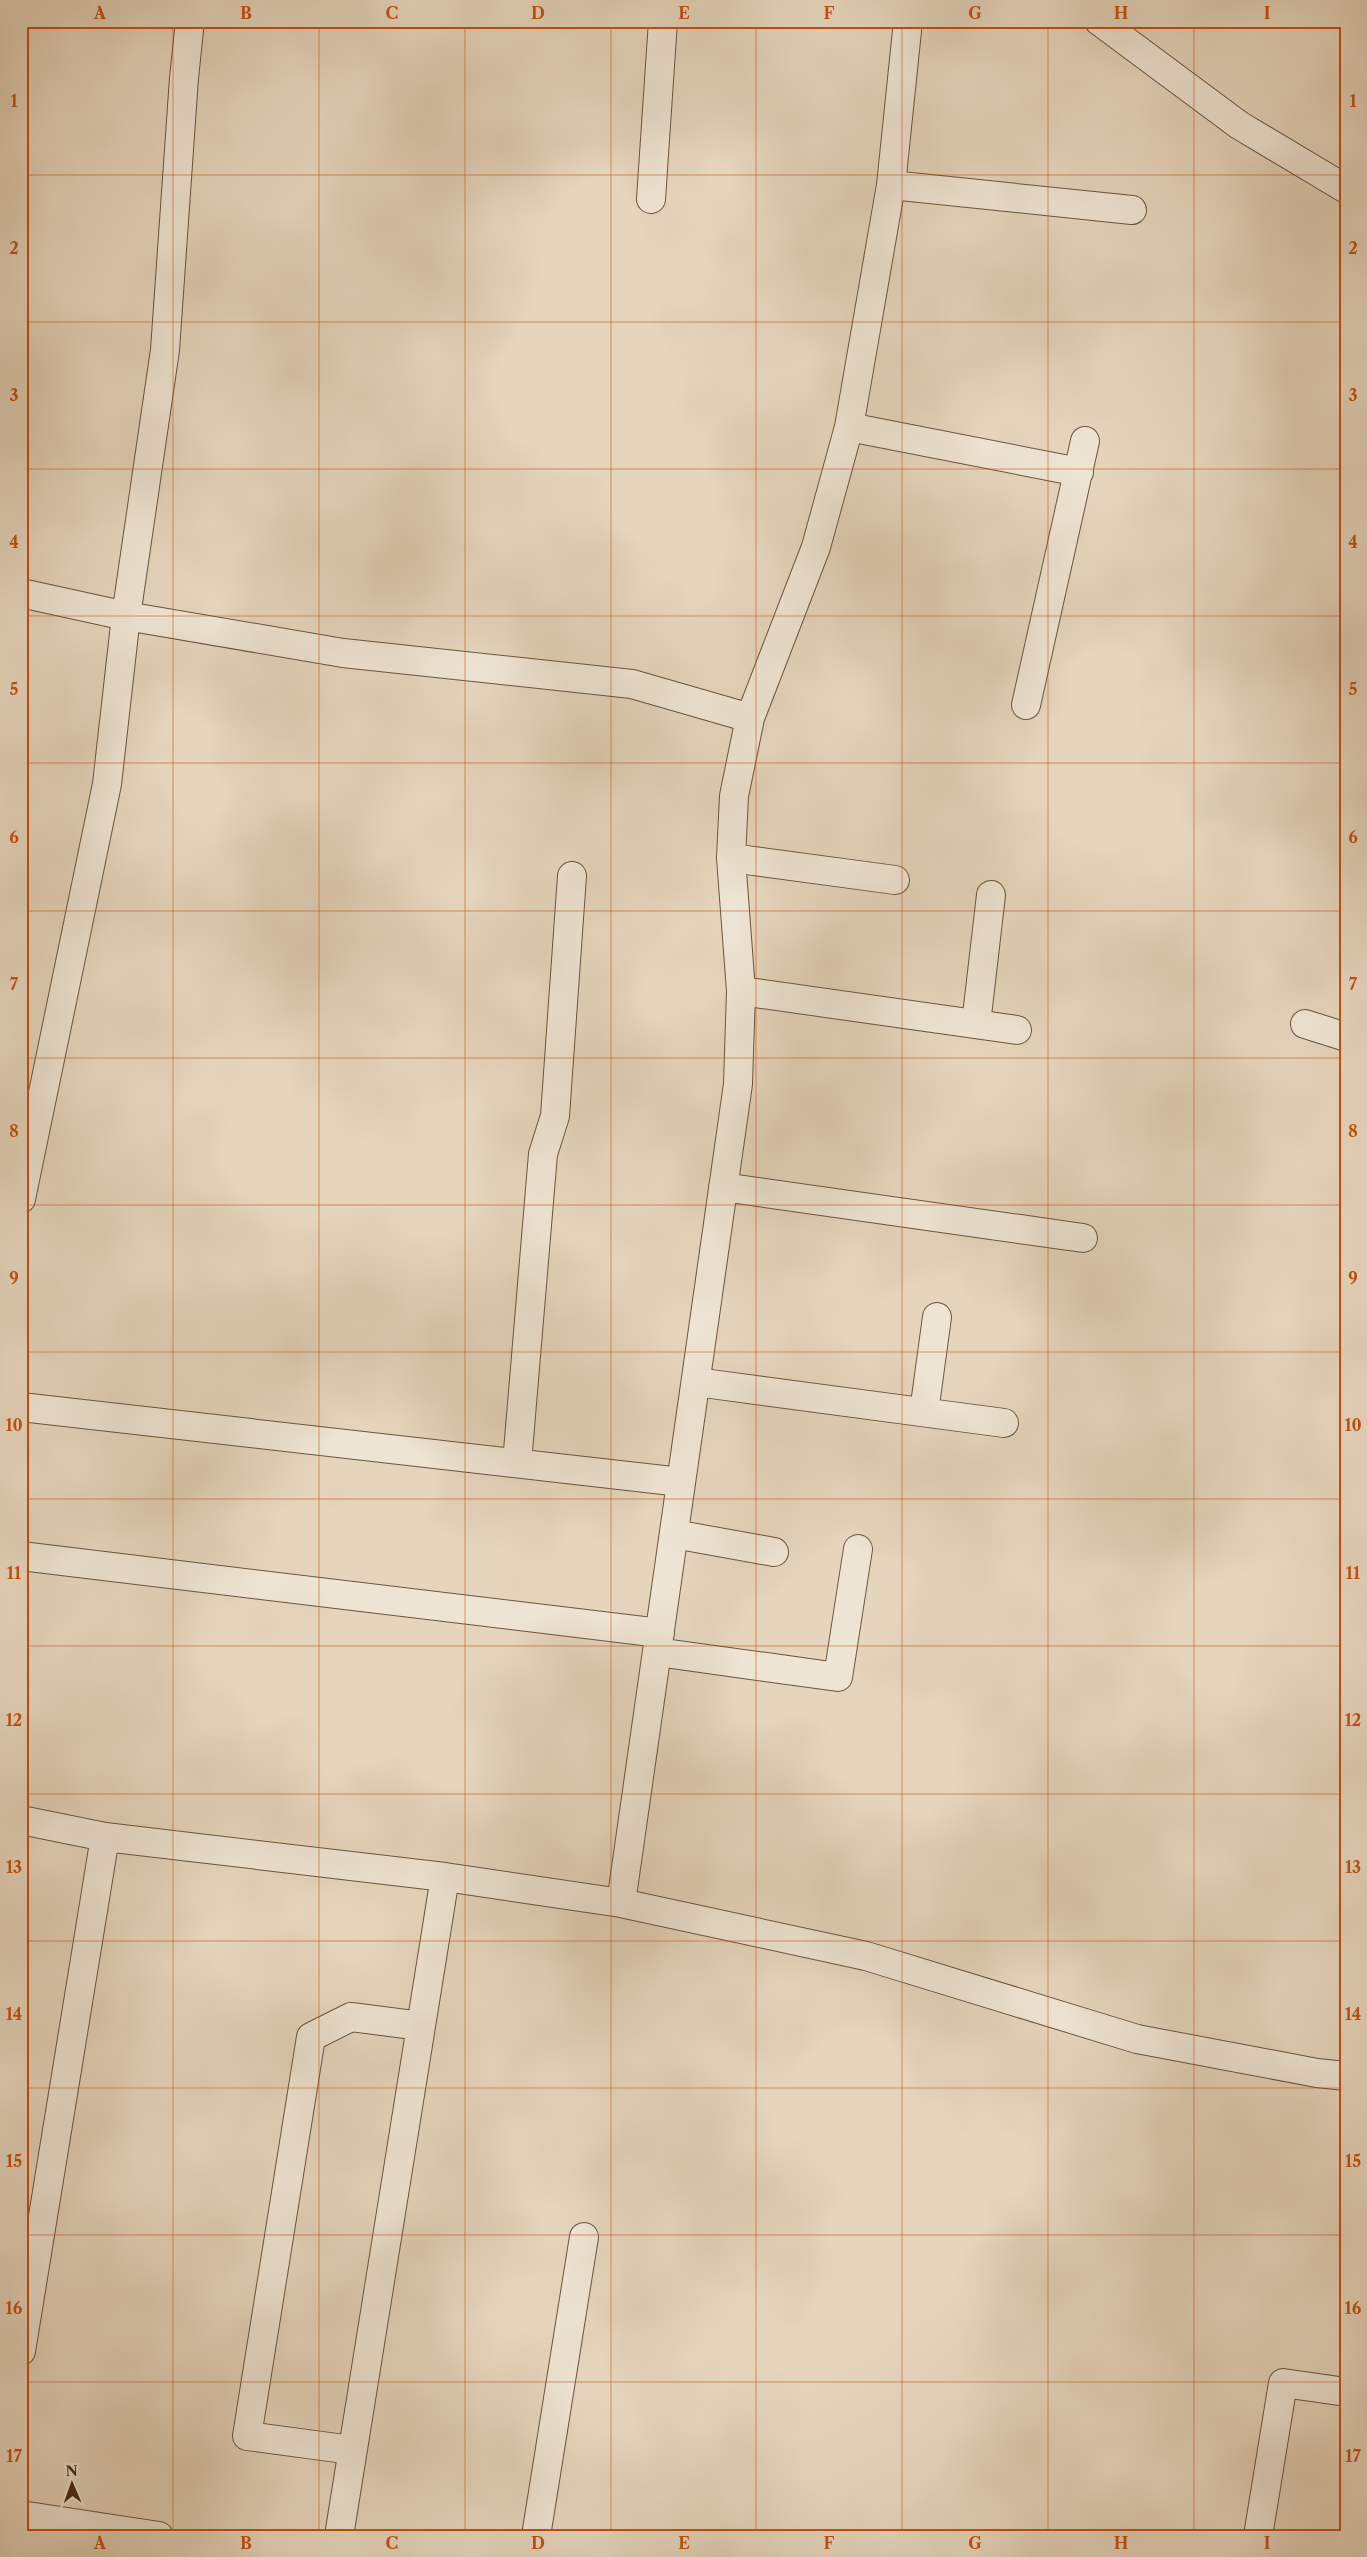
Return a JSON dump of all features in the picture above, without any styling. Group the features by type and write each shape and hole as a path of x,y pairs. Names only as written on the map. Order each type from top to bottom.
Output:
{"street":[{"path":"21,1199 107,784 126,616 165,350 183,87 190,21"},
{"path":"651,199 663,21"},
{"path":"621,1903 738,1084 741,991 731,858 734,796 750,718 816,547 849,427 891,185 908,21"},
{"path":"1099,21 1239,125 1346,188"},
{"path":"891,185 1132,210"},
{"path":"849,427 1079,472"},
{"path":"1026,705 1085,441"},
{"path":"21,593 126,616 342,653 632,684 750,718"},
{"path":"731,858 895,880"},
{"path":"517,1463 543,1154 555,1116 572,876"},
{"path":"976,1024 991,895"},
{"path":"741,991 1017,1030"},
{"path":"1305,1024 1346,1037"},
{"path":"723,1187 1083,1238"},
{"path":"924,1412 937,1317"},
{"path":"696,1382 1004,1422"},
{"path":"21,1407 681,1482"},
{"path":"674,1534 774,1552"},
{"path":"21,1556 658,1642 838,1677 858,1549"},
{"path":"21,1820 105,1837 445,1877 621,1903 866,1956 1137,2039 1318,2073 1346,2076"},
{"path":"21,2352 105,1837"},
{"path":"338,2536 445,1877"},
{"path":"352,2450 247,2436 311,2037 351,2017 421,2026"},
{"path":"536,2536 584,2237"},
{"path":"1258,2536 1283,2383 1346,2392"},
{"path":"21,2515 159,2536"}]}
